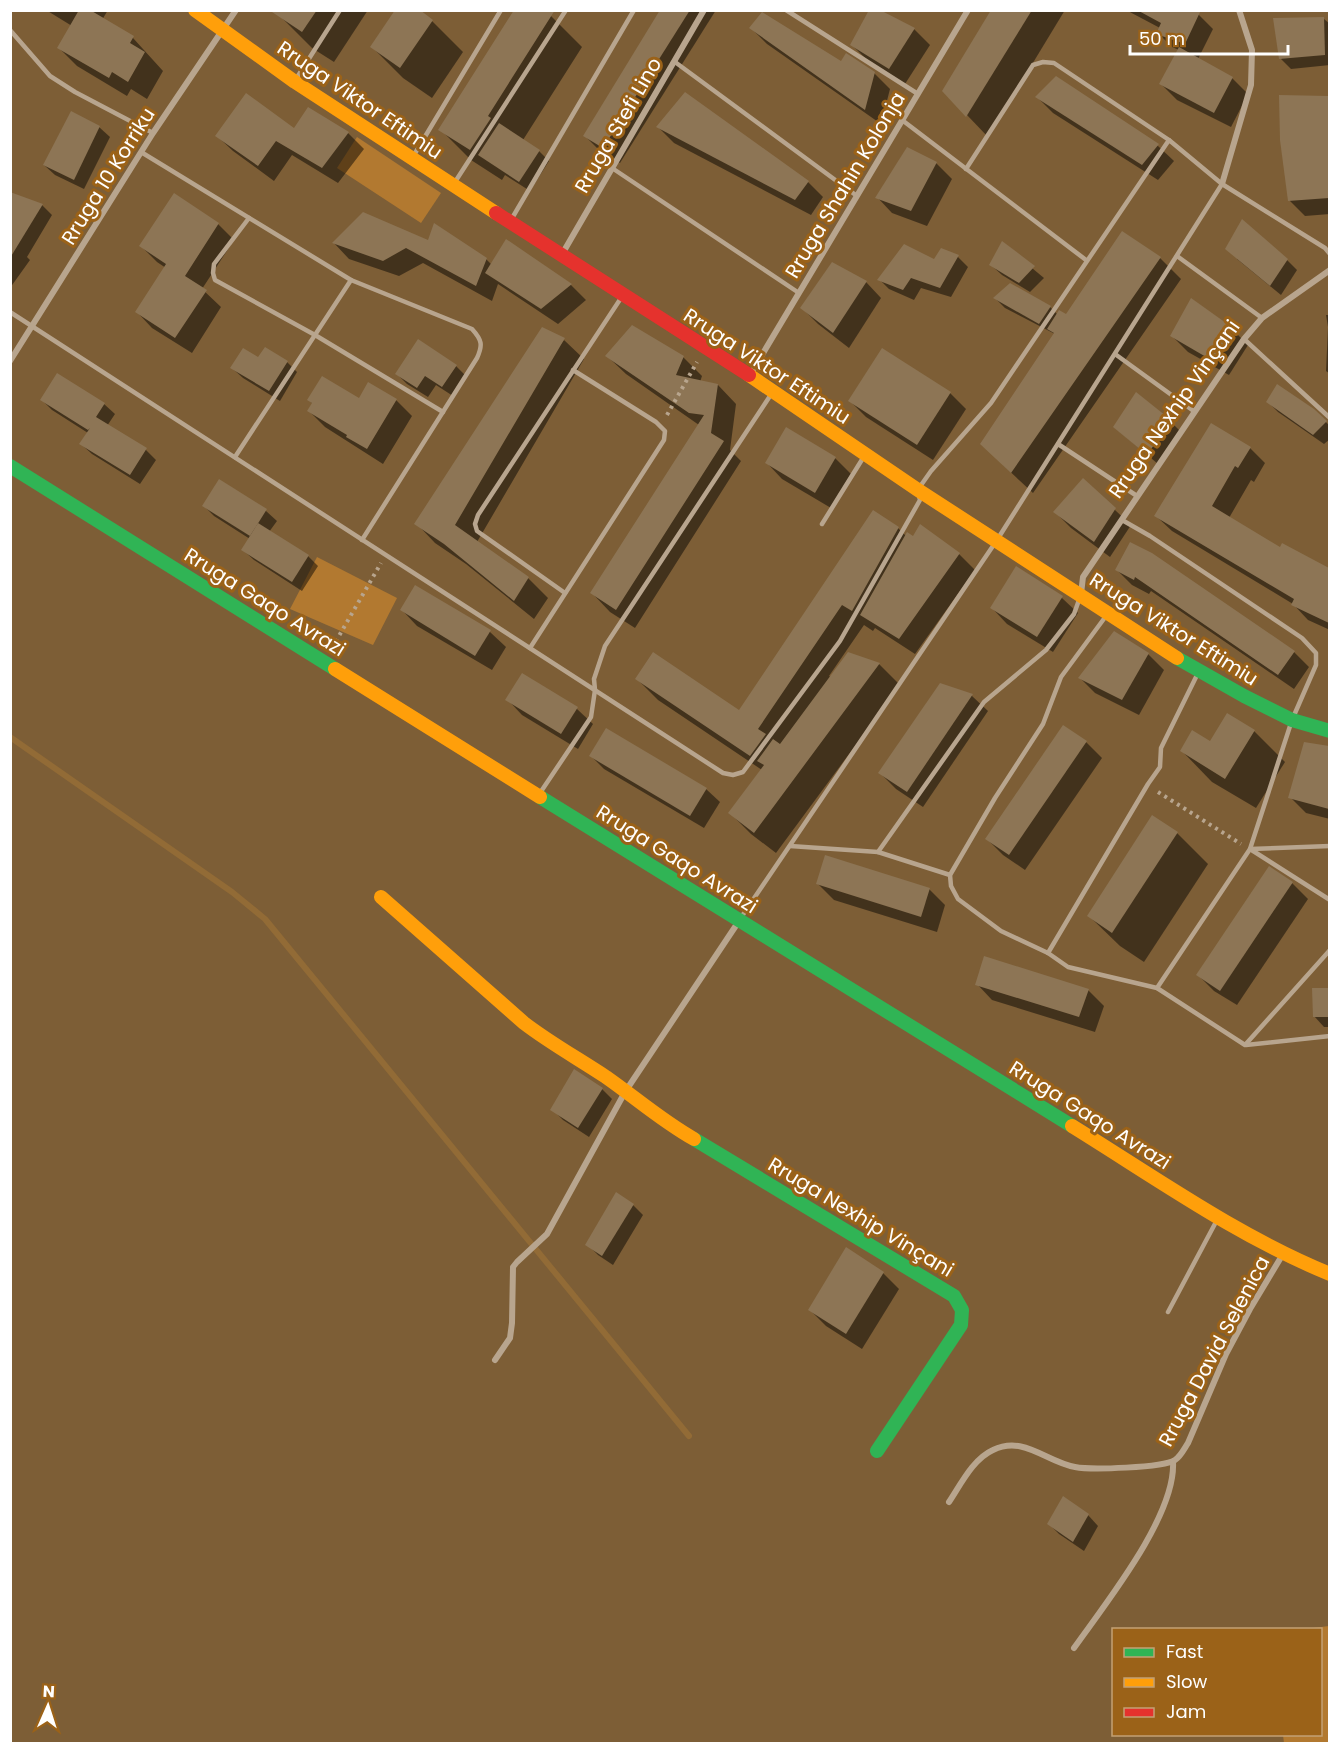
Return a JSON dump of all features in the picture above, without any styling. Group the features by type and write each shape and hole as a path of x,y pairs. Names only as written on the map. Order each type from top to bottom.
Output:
{"street":[{"name":"Rruga Viktor Eftimiu","path":"195,10 295,82 750,376 918,490 1163,650 1292,720 1329,731"},
{"name":"Rruga 10 Korriku","path":"10,361 153,133 236,10"},
{"name":"Rruga Stefi Lino","path":"561,256 704,10"},
{"name":"Rruga Shahin Kolonja","path":"750,376 968,10"},
{"path":"1222,184 1251,84 1252,50 1239,10"},
{"name":"Rruga Nexhip Vinçani","path":"1081,595 1083,577 1244,339 1262,318 1329,270"},
{"name":"Rruga Gaqo Avrazi","path":"10,466 739,921 1219,1217 1283,1254 1329,1274"},
{"name":"Rruga Nexhip Vinçani","path":"381,897 524,1023 548,1041 607,1078 669,1125 954,1296 962,1310 961,1325 877,1451"},
{"path":"495,1360 510,1338 513,1267 547,1234 625,1092 739,921"},
{"name":"Rruga David Selenica","path":"949,1502 981,1458 992,1450 1003,1447 1017,1445 1032,1449 1060,1463 1075,1467 1146,1466 1173,1462 1188,1443 1226,1354 1283,1254"},
{"name":"Rruga David Selenica","path":"1074,1648 1142,1549 1166,1500 1173,1477 1173,1462"}],"lane":[{"path":"295,82 340,10"},
{"path":"412,157 501,10"},
{"path":"453,185 566,10"},
{"path":"510,222 634,10"},
{"path":"786,10 918,94"},
{"path":"10,30 50,76 75,92 153,133"},
{"path":"675,62 857,196"},
{"path":"966,169 1033,65 1043,62 1054,63 1168,140 1222,184 1327,246 1329,254"},
{"path":"902,120 1086,260"},
{"path":"10,312 723,773 733,775 743,772 840,641 920,500 918,490 931,471 991,403 1168,140"},
{"path":"141,152 351,280 472,329 480,337 482,345 477,358 362,540"},
{"path":"612,168 799,293"},
{"path":"739,921 997,540 1222,184"},
{"path":"249,218 213,264 215,280 315,335 443,412"},
{"path":"1177,256 1262,318"},
{"path":"235,457 351,280"},
{"path":"565,593 477,531 475,524 622,295"},
{"path":"1244,339 1329,418"},
{"path":"1115,354 1195,412"},
{"path":"530,648 664,440 665,431 656,422 573,370"},
{"path":"538,795 591,717 595,690 594,679 605,646 773,392"},
{"path":"1058,444 1137,496"},
{"path":"822,524 866,454"},
{"path":"1122,520 1150,536 1302,638 1316,653 1316,665 1292,720 1250,849 1157,988"},
{"path":"878,852 984,702 1046,650 1074,614 1081,595"},
{"path":"1108,614 1061,677 1043,724 995,798 950,875 951,886 958,898 1001,931 1048,952 1068,967 1157,988 1245,1045 1329,1036"},
{"path":"1048,952 1160,767 1161,748 1199,671"},
{"path":"790,846 878,852 950,875"},
{"path":"1250,849 1329,846"},
{"path":"1250,849 1329,900"},
{"path":"1245,1045 1329,950"},
{"path":"1168,1312 1219,1217"}],"path":[{"path":"660,426 705,348"},
{"path":"330,650 386,555"},
{"path":"1148,784 1250,849"}],"shaded area":[{"path":"357,137 441,193 421,223 337,168"},
{"path":"317,557 397,598 373,645 290,609"},
{"path":"1329,1626 1329,1743 1284,1743 1283,1736 1322,1736 1322,1628 1313,1628"}],"building":[{"path":"79,10 90,10 134,36 130,43 145,52 128,82 112,72 109,78 57,48"},
{"path":"269,10 317,10 302,32"},
{"path":"395,10 420,10 433,20 400,68 370,47"},
{"path":"514,10 555,10 488,116 491,118 470,150 438,130"},
{"path":"660,10 690,10 603,148 583,136"},
{"path":"869,10 880,10 915,28 889,69 850,45"},
{"path":"991,10 1032,10 966,117 942,91"},
{"path":"1137,10 1201,10 1185,44 1156,34 1161,23"},
{"path":"762,12 841,61 846,53 875,72 865,110 749,28"},
{"path":"1324,17 1325,55 1279,59 1273,18"},
{"path":"1179,47 1233,77 1214,113 1159,84"},
{"path":"1056,76 1159,144 1142,165 1035,97"},
{"path":"685,92 809,181 795,200 656,127"},
{"path":"246,93 294,128 308,107 349,132 322,168 276,141 258,166 215,136"},
{"path":"1279,95 1329,96 1329,198 1288,201 1280,140"},
{"path":"71,111 100,126 74,180 43,165"},
{"path":"499,123 540,150 519,182 478,155"},
{"path":"907,147 937,162 911,211 875,198"},
{"path":"10,192 43,204 10,258"},
{"path":"174,193 219,223 185,276 207,290 175,338 135,312 166,264 139,246"},
{"path":"363,212 428,240 434,223 487,258 476,286 406,248 383,261 332,243"},
{"path":"1242,219 1288,259 1270,286 1225,249"},
{"path":"1122,231 1161,257 1011,473 980,444 1054,333 1047,329 1059,310 1066,314"},
{"path":"506,239 572,284 541,309 485,273"},
{"path":"1002,241 1035,266 1019,283 989,265"},
{"path":"904,244 934,259 941,248 959,255 940,288 911,278 903,290 877,280"},
{"path":"832,262 867,281 833,333 800,308"},
{"path":"1010,283 1051,306 1039,324 993,298"},
{"path":"1191,298 1233,328 1213,361 1170,336"},
{"path":"632,325 684,356 676,375 718,384 711,433 724,441 616,610 590,593 704,415 689,413 605,356"},
{"path":"542,327 565,338 455,525 529,577 514,601 444,544 414,524"},
{"path":"418,339 457,365 442,387 425,376 417,388 395,374"},
{"path":"265,347 288,361 269,391 230,368 243,348 258,357"},
{"path":"882,348 951,392 917,445 848,401"},
{"path":"57,373 105,403 96,417 147,448 130,475 79,444 90,428 88,430 40,400"},
{"path":"322,376 359,398 368,382 397,399 367,449 307,411 312,403 307,400"},
{"path":"1277,384 1314,409 1327,421 1313,435 1266,402"},
{"path":"1136,392 1171,420 1147,455 1113,427"},
{"path":"1211,423 1251,447 1238,468 1235,466 1212,506 1280,547 1282,543 1329,568 1329,623 1291,605 1294,599 1154,516"},
{"path":"786,427 836,457 815,493 765,463"},
{"path":"1083,478 1116,508 1094,542 1053,512"},
{"path":"219,479 267,509 250,536 202,506"},
{"path":"873,510 899,527 852,611 842,605 758,729 766,734 750,756 635,679 653,652 739,710"},
{"path":"258,523 309,555 292,582 241,550"},
{"path":"920,524 960,553 899,639 860,615 907,532 913,536"},
{"path":"1130,542 1152,553 1295,651 1278,675 1135,577 1134,580 1115,570"},
{"path":"1016,566 1063,596 1037,637 990,608"},
{"path":"415,585 491,630 475,656 400,610"},
{"path":"1114,631 1149,653 1122,700 1078,678"},
{"path":"848,652 880,663 754,833 728,813 764,765 757,761 773,739 780,744"},
{"path":"522,673 578,707 561,734 505,700"},
{"path":"940,683 973,694 907,792 878,773"},
{"path":"1227,713 1255,730 1225,779 1180,751 1192,730 1210,741"},
{"path":"1063,725 1087,741 1009,855 985,839"},
{"path":"606,728 707,788 690,816 589,756"},
{"path":"1304,742 1329,746 1329,809 1288,798"},
{"path":"1152,815 1178,832 1112,933 1087,916"},
{"path":"825,855 930,888 921,917 816,884"},
{"path":"1269,866 1293,882 1220,991 1196,975"},
{"path":"984,956 1089,989 1079,1017 975,985"},
{"path":"1312,988 1329,988 1329,1017 1313,1017"},
{"path":"574,1069 603,1088 578,1128 550,1110"},
{"path":"616,1192 634,1204 602,1256 585,1245"},
{"path":"846,1247 884,1272 846,1334 808,1310"},
{"path":"1063,1496 1089,1514 1073,1542 1047,1524"}],"waterway":[{"path":"10,737 232,892 265,919 689,1436"}],"traffic: fast":[{"path":"10,466 335,669"},
{"path":"1177,658 1292,720 1330,731"},
{"path":"540,797 1072,1126"},
{"path":"694,1139 954,1296 962,1310 961,1325 877,1451"}],"traffic: slow":[{"path":"195,10 295,82 496,213"},
{"path":"749,375 918,490 1177,658"},
{"path":"335,669 540,797"},
{"path":"381,897 524,1023 694,1139"},
{"path":"1072,1126 1231,1225 1263,1243 1330,1274"}],"traffic: jam":[{"path":"496,213 749,375"}]}
